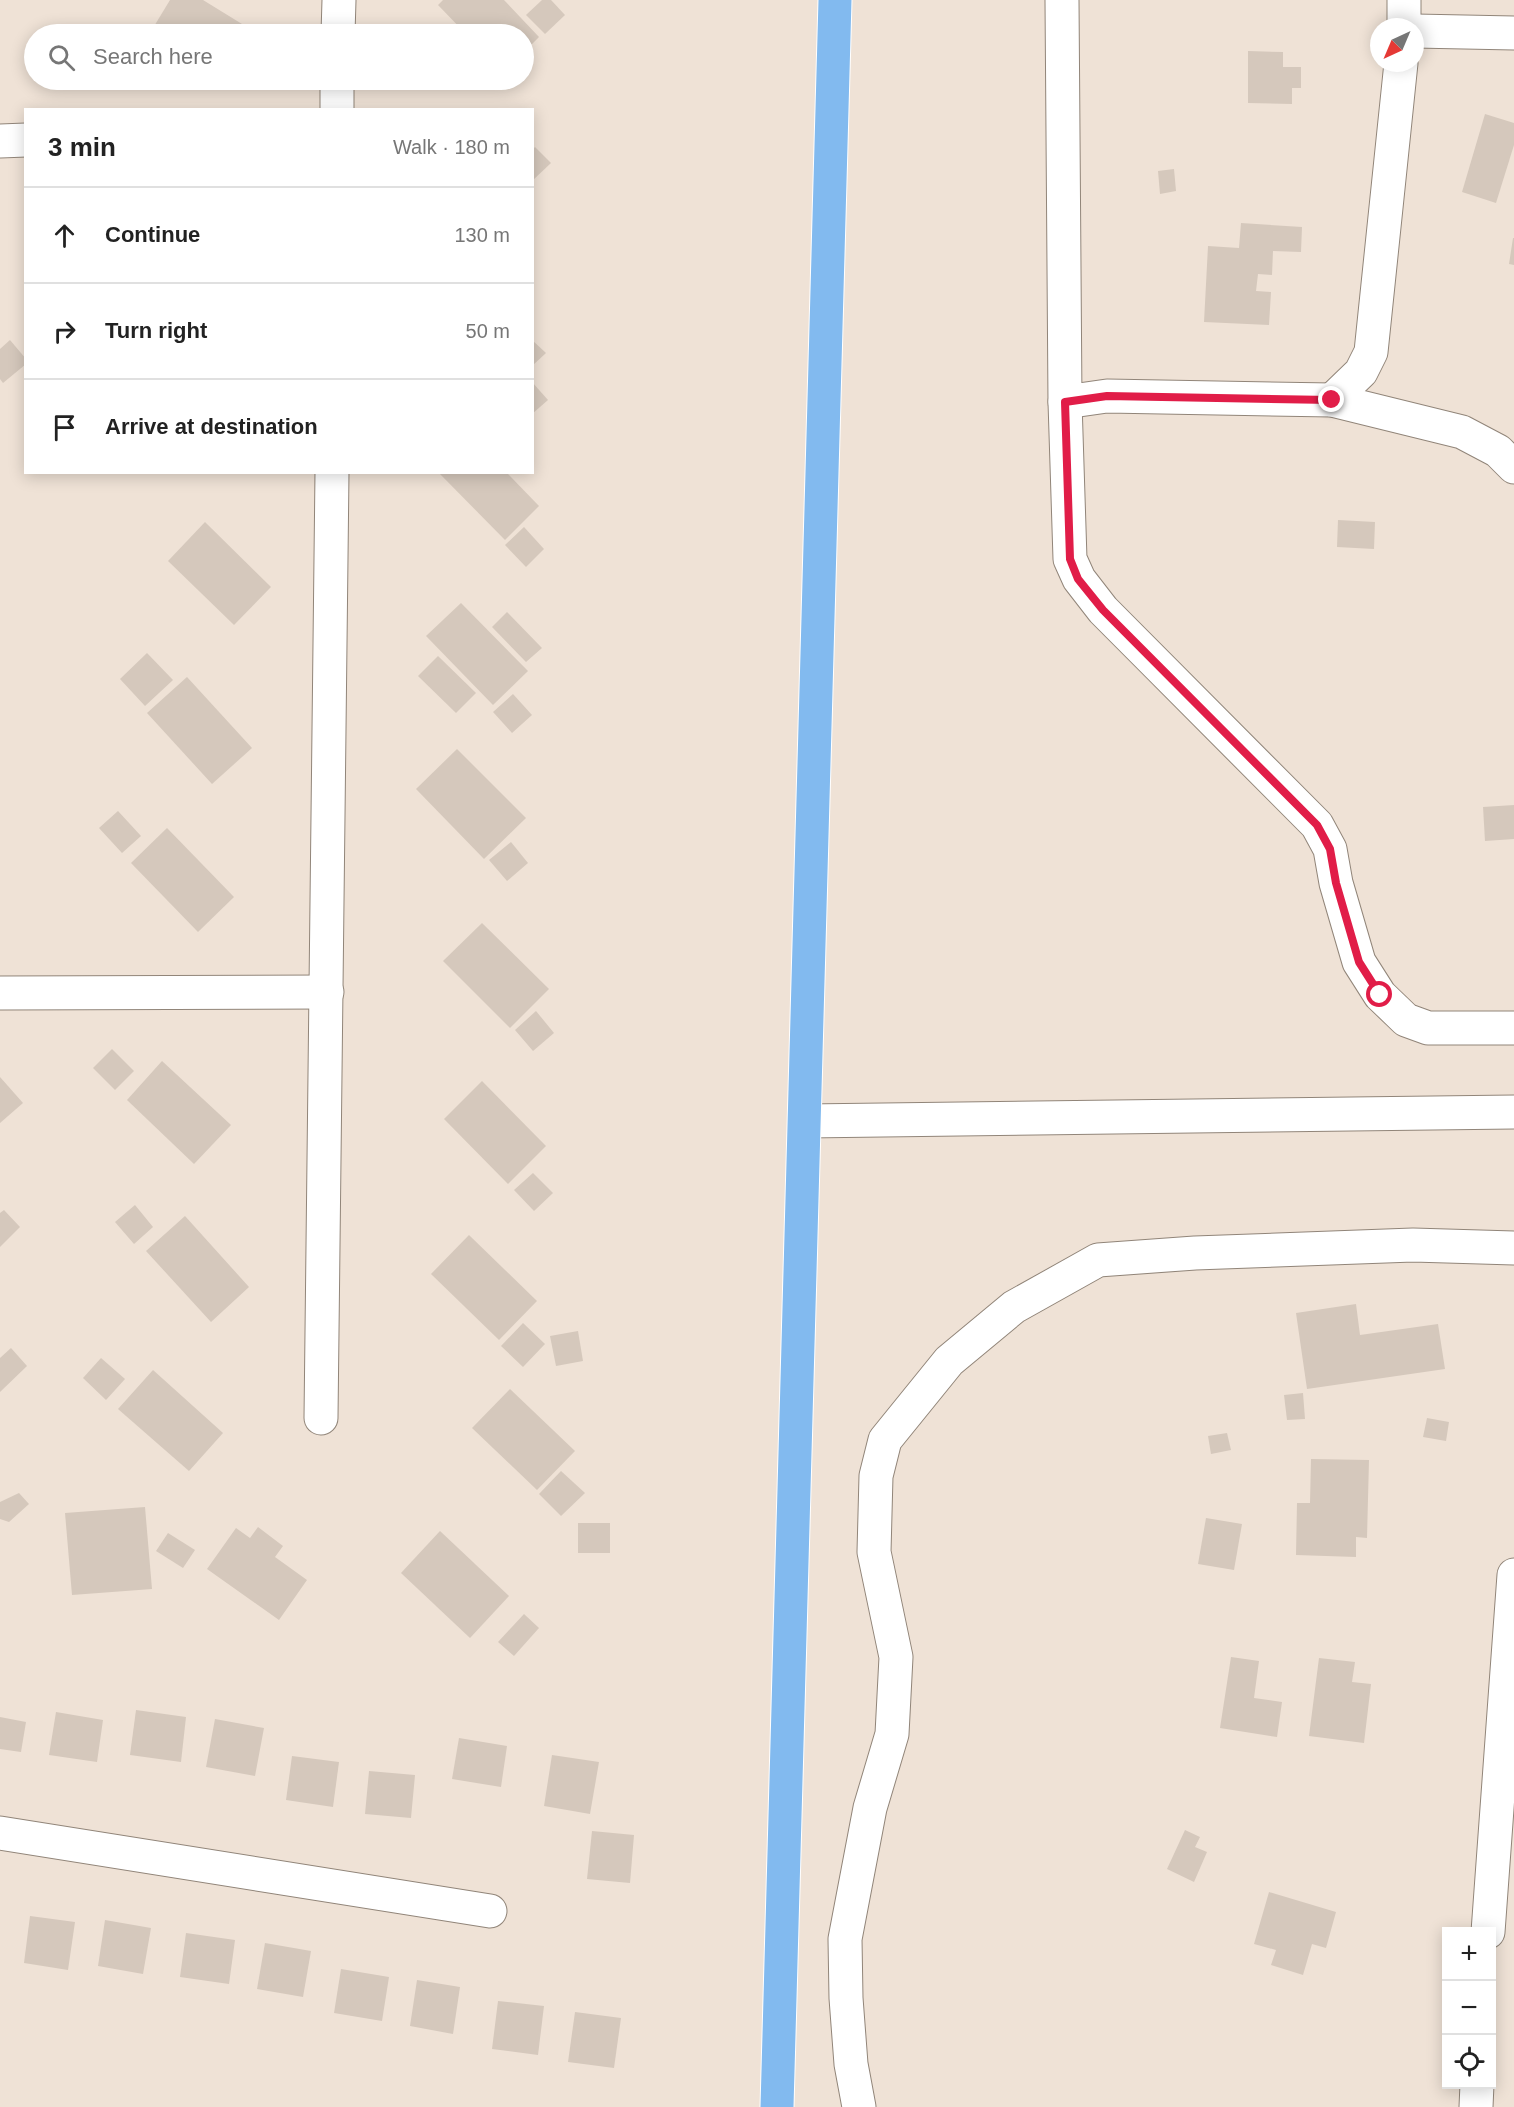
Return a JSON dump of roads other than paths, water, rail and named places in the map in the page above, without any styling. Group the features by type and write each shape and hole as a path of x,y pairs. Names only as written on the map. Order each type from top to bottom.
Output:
{"main road":[{"path":"777,2107 806,1120 835,0"}],"street":[{"path":"338,24 339,0"},
{"path":"1062,0 1065,402 1070,559 1078,579 1103,610 1317,825 1330,849 1336,883 1359,962 1380,995 1406,1020 1428,1028 1514,1028"},
{"path":"1404,0 1404,18"},
{"path":"1424,31 1514,33"},
{"path":"1332,400 1360,372 1371,352 1400,72"},
{"path":"337,90 337,108"},
{"path":"0,141 24,140"},
{"path":"1065,402 1107,396 1332,400 1462,432 1498,451 1514,467"},
{"path":"321,1418 332,474"},
{"path":"0,993 327,992"},
{"path":"806,1120 1514,1112"},
{"path":"859,2107 851,2064 846,1998 845,1939 870,1808 892,1734 896,1657 874,1552 876,1476 885,1440 949,1361 1014,1307 1098,1260 1195,1253 1401,1246 1514,1248"},
{"path":"1488,1927 1514,1575"},
{"path":"0,1833 490,1911"},
{"path":"1476,2107 1478,2089"}]}
